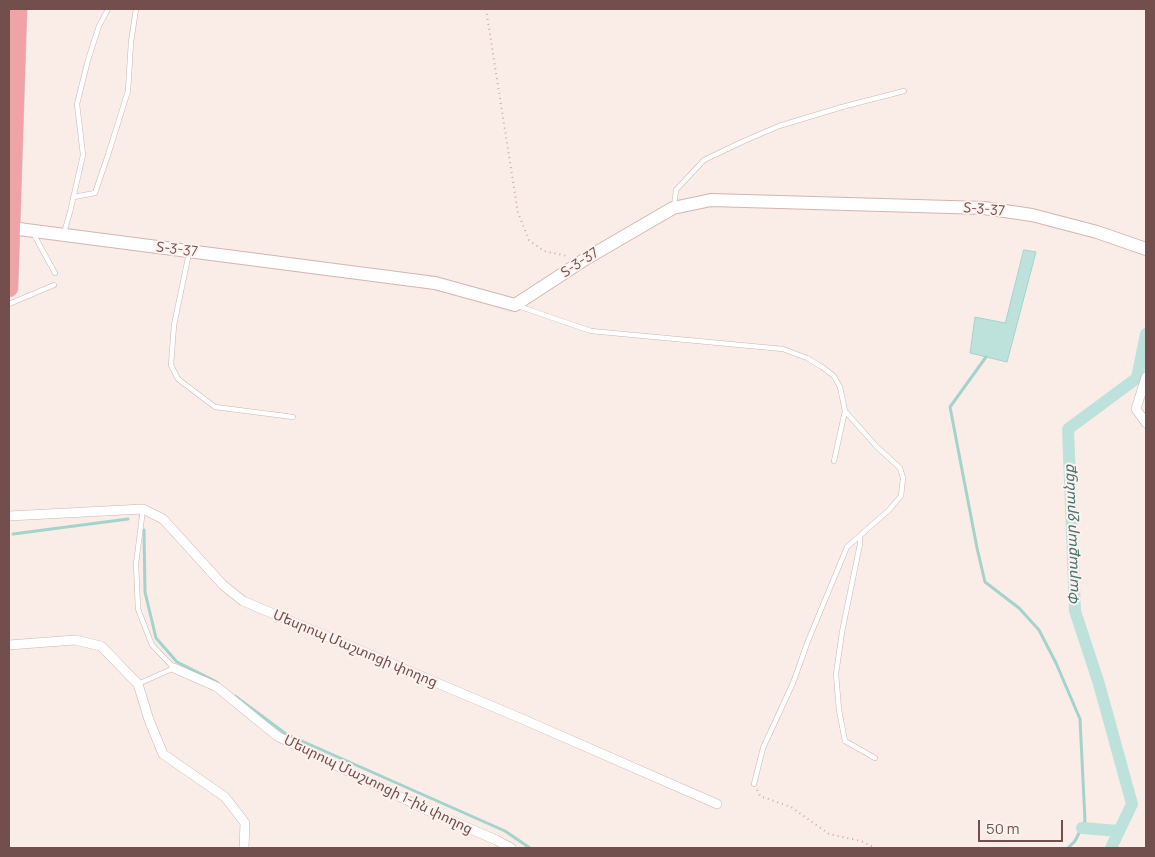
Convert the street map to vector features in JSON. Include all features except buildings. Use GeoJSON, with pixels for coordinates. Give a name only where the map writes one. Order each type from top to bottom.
{"type":"FeatureCollection","features":[{"type":"Feature","properties":{"kind":"highway"},"geometry":{"type":"LineString","coordinates":[[9,288],[18,9]]}},
{"type":"Feature","properties":{"kind":"main road","name":"Տ-3-37"},"geometry":{"type":"LineString","coordinates":[[11,228],[435,283],[515,305],[586,258],[674,208],[711,200],[984,208],[1032,215],[1097,232],[1146,249]]}},
{"type":"Feature","properties":{"kind":"street"},"geometry":{"type":"LineString","coordinates":[[1146,377],[1136,409],[1146,422]]}},
{"type":"Feature","properties":{"kind":"street"},"geometry":{"type":"LineString","coordinates":[[9,516],[143,509]]}},
{"type":"Feature","properties":{"kind":"street","name":"Մեսրոպ Մաշտոցի փողոց"},"geometry":{"type":"LineString","coordinates":[[143,509],[163,519],[223,585],[243,601],[717,804]]}},
{"type":"Feature","properties":{"kind":"street"},"geometry":{"type":"LineString","coordinates":[[9,645],[75,640],[101,646],[138,684],[149,720],[163,754],[225,796],[245,822],[244,848]]}},
{"type":"Feature","properties":{"kind":"street","name":"Մեսրոպ Մաշտոցի 1-ին փողոց"},"geometry":{"type":"LineString","coordinates":[[174,668],[217,687],[277,736],[426,810],[511,848]]}},
{"type":"Feature","properties":{"kind":"lane"},"geometry":{"type":"LineString","coordinates":[[63,235],[83,155],[77,104],[99,26],[108,9]]}},
{"type":"Feature","properties":{"kind":"lane"},"geometry":{"type":"LineString","coordinates":[[74,197],[95,193],[108,155],[128,91],[131,42],[136,9]]}},
{"type":"Feature","properties":{"kind":"lane"},"geometry":{"type":"LineString","coordinates":[[674,208],[676,190],[704,160],[779,126],[904,91]]}},
{"type":"Feature","properties":{"kind":"lane"},"geometry":{"type":"LineString","coordinates":[[32,230],[55,273]]}},
{"type":"Feature","properties":{"kind":"lane"},"geometry":{"type":"LineString","coordinates":[[190,251],[174,325],[171,365],[178,378],[216,407],[293,417]]}},
{"type":"Feature","properties":{"kind":"lane"},"geometry":{"type":"LineString","coordinates":[[9,304],[54,285]]}},
{"type":"Feature","properties":{"kind":"lane"},"geometry":{"type":"LineString","coordinates":[[515,305],[591,331],[783,349],[807,358],[834,376],[840,387],[845,411],[834,461]]}},
{"type":"Feature","properties":{"kind":"lane"},"geometry":{"type":"LineString","coordinates":[[754,784],[763,748],[793,683],[808,641],[847,547],[889,510],[901,496],[903,478],[900,468],[845,411]]}},
{"type":"Feature","properties":{"kind":"lane"},"geometry":{"type":"LineString","coordinates":[[138,684],[174,668],[152,645],[138,610],[136,564],[143,509]]}},
{"type":"Feature","properties":{"kind":"lane"},"geometry":{"type":"LineString","coordinates":[[860,536],[836,674],[839,710],[845,741],[875,758]]}},
{"type":"Feature","properties":{"kind":"path"},"geometry":{"type":"LineString","coordinates":[[486,9],[518,213],[529,240],[544,251],[586,258]]}},
{"type":"Feature","properties":{"kind":"path"},"geometry":{"type":"LineString","coordinates":[[754,784],[760,796],[791,807],[829,834],[861,841],[876,848]]}},
{"type":"Feature","properties":{"kind":"water"},"geometry":{"type":"Polygon","coordinates":[[[1024,250],[1036,252],[1007,362],[970,353],[975,317],[1005,323],[1024,250]]]}},
{"type":"Feature","properties":{"kind":"waterway","name":"Փարաքար ջրանցք"},"geometry":{"type":"LineString","coordinates":[[1111,848],[1132,804],[1099,684],[1075,611],[1068,429],[1137,378],[1146,334]]}},
{"type":"Feature","properties":{"kind":"waterway"},"geometry":{"type":"LineString","coordinates":[[986,357],[950,407],[985,582],[1019,608],[1039,630],[1056,663],[1080,719],[1085,821],[1075,841],[1068,848]]}},
{"type":"Feature","properties":{"kind":"waterway"},"geometry":{"type":"LineString","coordinates":[[13,534],[128,519]]}},
{"type":"Feature","properties":{"kind":"waterway"},"geometry":{"type":"LineString","coordinates":[[144,530],[145,592],[156,638],[177,662],[218,683]]}},
{"type":"Feature","properties":{"kind":"waterway"},"geometry":{"type":"LineString","coordinates":[[235,696],[286,734],[505,831],[530,848]]}},
{"type":"Feature","properties":{"kind":"waterway"},"geometry":{"type":"LineString","coordinates":[[1082,828],[1119,831]]}}]}
